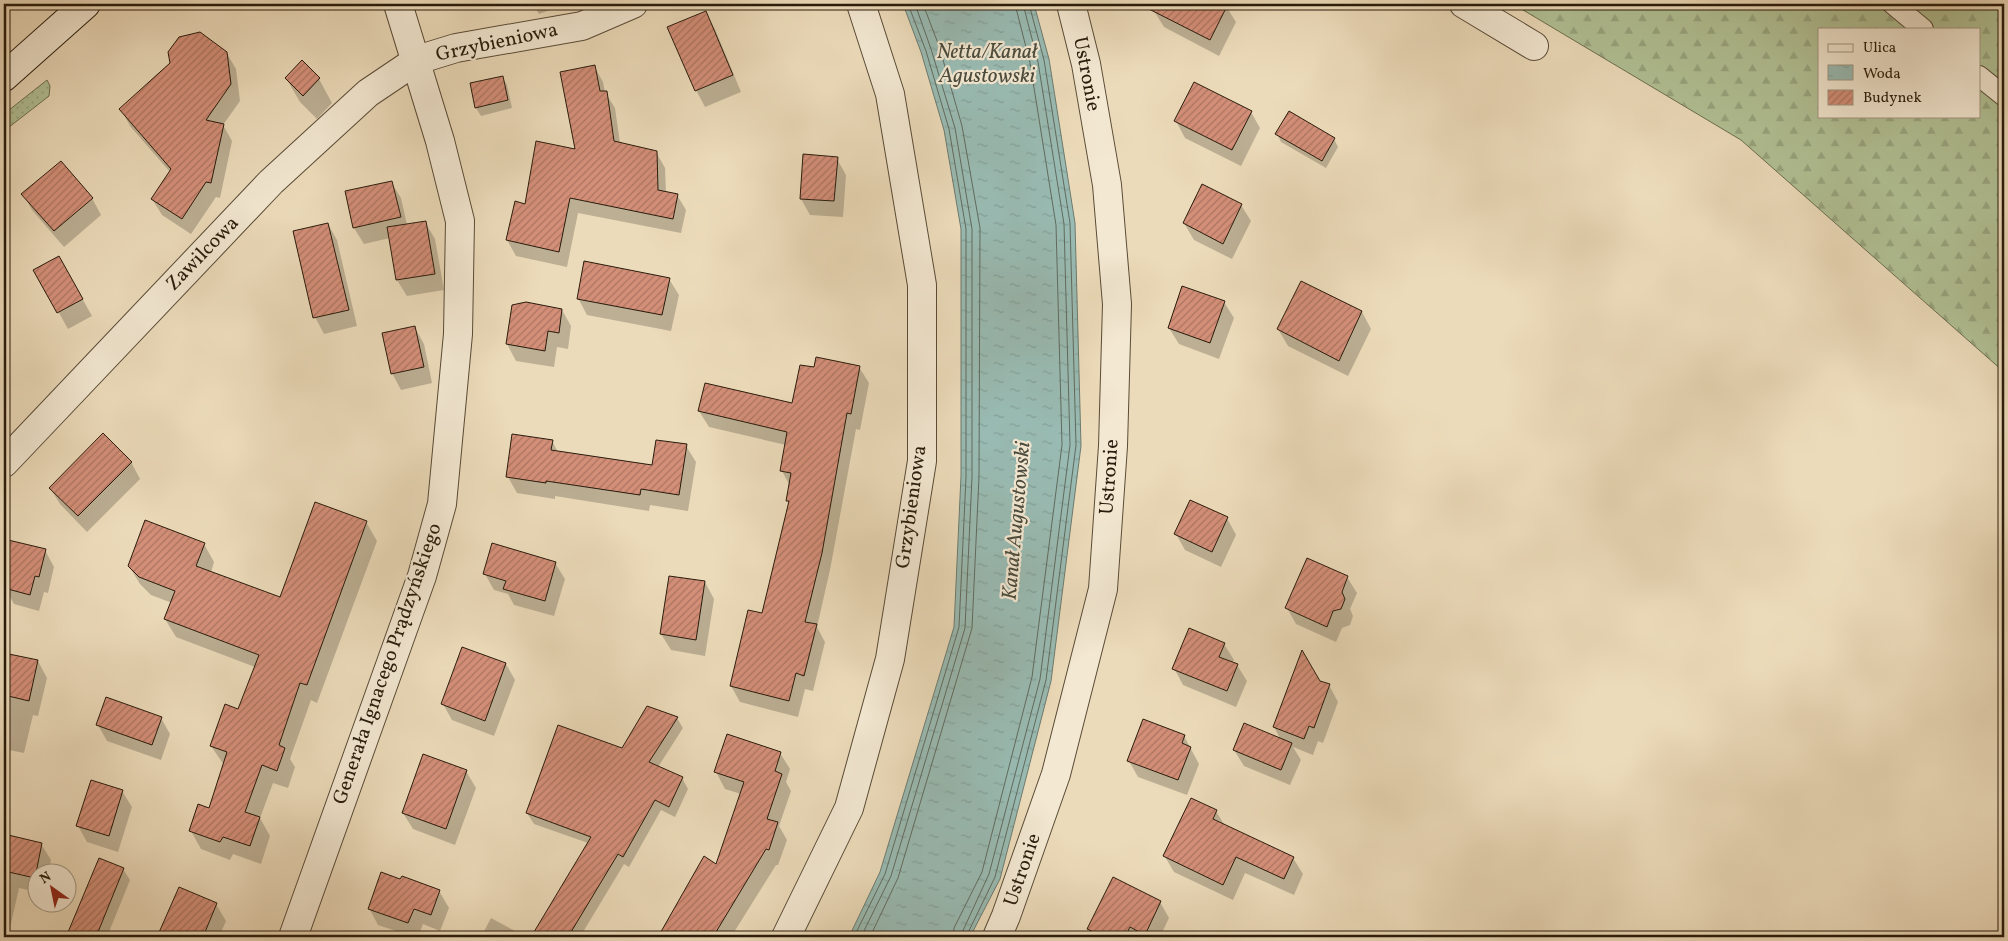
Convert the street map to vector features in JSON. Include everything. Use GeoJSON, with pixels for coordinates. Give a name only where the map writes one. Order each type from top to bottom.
{"type":"FeatureCollection","features":[{"type":"Feature","properties":{"kind":"street"},"geometry":{"type":"LineString","coordinates":[[4,77],[86,4]]}},
{"type":"Feature","properties":{"kind":"street","name":"Generała Ignacego Prądzyńskiego"},"geometry":{"type":"LineString","coordinates":[[293,937],[422,576],[442,504],[458,334],[460,221],[417,60],[398,4]]}},
{"type":"Feature","properties":{"kind":"street","name":"Grzybieniowa"},"geometry":{"type":"LineString","coordinates":[[417,60],[456,48],[582,26],[633,4]]}},
{"type":"Feature","properties":{"kind":"street","name":"Grzybieniowa"},"geometry":{"type":"LineString","coordinates":[[786,937],[849,808],[890,659],[922,461],[922,285],[890,94],[861,4]]}},
{"type":"Feature","properties":{"kind":"street","name":"Ustronie"},"geometry":{"type":"LineString","coordinates":[[997,937],[1056,774],[1103,589],[1113,446],[1117,304],[1107,185],[1086,64],[1071,4]]}},
{"type":"Feature","properties":{"kind":"street"},"geometry":{"type":"LineString","coordinates":[[1464,4],[1534,46]]}},
{"type":"Feature","properties":{"kind":"street","name":"Zawilcowa"},"geometry":{"type":"LineString","coordinates":[[4,463],[271,182],[368,93],[417,60]]}},
{"type":"Feature","properties":{"kind":"lane"},"geometry":{"type":"LineString","coordinates":[[1893,4],[1922,28]]}},
{"type":"Feature","properties":{"kind":"lane"},"geometry":{"type":"LineString","coordinates":[[1980,77],[2004,96]]}},
{"type":"Feature","properties":{"kind":"green space"},"geometry":{"type":"Polygon","coordinates":[[[1513,4],[2004,4],[2004,372],[1741,140],[1513,4]]]}},
{"type":"Feature","properties":{"kind":"green space"},"geometry":{"type":"Polygon","coordinates":[[[47,80],[50,86],[49,96],[4,131],[4,114],[47,80]]]}},
{"type":"Feature","properties":{"kind":"water","name":"Netta/Kanał Agustowski"},"geometry":{"type":"Polygon","coordinates":[[[903,4],[1034,4],[1049,59],[1075,223],[1081,446],[1051,681],[1000,879],[970,937],[849,937],[880,872],[954,627],[961,476],[961,229],[944,130],[921,52],[903,4]]]}},
{"type":"Feature","properties":{"kind":"building"},"geometry":{"type":"Polygon","coordinates":[[[1139,4],[1228,4],[1210,40],[1139,4]]]}},
{"type":"Feature","properties":{"kind":"building"},"geometry":{"type":"Polygon","coordinates":[[[706,11],[733,75],[695,91],[667,27],[706,11]]]}},
{"type":"Feature","properties":{"kind":"building"},"geometry":{"type":"Polygon","coordinates":[[[200,32],[227,52],[231,84],[206,120],[224,124],[211,183],[206,182],[182,219],[151,199],[171,169],[119,109],[170,63],[168,52],[179,37],[200,32]]]}},
{"type":"Feature","properties":{"kind":"building"},"geometry":{"type":"Polygon","coordinates":[[[302,60],[320,78],[303,96],[285,78],[302,60]]]}},
{"type":"Feature","properties":{"kind":"building"},"geometry":{"type":"Polygon","coordinates":[[[595,65],[600,91],[607,91],[614,141],[657,151],[658,190],[678,194],[673,219],[570,198],[559,252],[506,240],[515,201],[525,204],[536,141],[575,149],[560,72],[595,65]]]}},
{"type":"Feature","properties":{"kind":"building"},"geometry":{"type":"Polygon","coordinates":[[[503,76],[508,100],[475,108],[470,83],[503,76]]]}},
{"type":"Feature","properties":{"kind":"building"},"geometry":{"type":"Polygon","coordinates":[[[1194,82],[1252,111],[1232,150],[1174,121],[1194,82]]]}},
{"type":"Feature","properties":{"kind":"building"},"geometry":{"type":"Polygon","coordinates":[[[1289,111],[1335,138],[1322,161],[1275,134],[1289,111]]]}},
{"type":"Feature","properties":{"kind":"building"},"geometry":{"type":"Polygon","coordinates":[[[803,154],[838,157],[834,201],[800,199],[803,154]]]}},
{"type":"Feature","properties":{"kind":"building"},"geometry":{"type":"Polygon","coordinates":[[[61,161],[93,198],[54,231],[21,194],[61,161]]]}},
{"type":"Feature","properties":{"kind":"building"},"geometry":{"type":"Polygon","coordinates":[[[392,181],[401,217],[353,228],[345,191],[392,181]]]}},
{"type":"Feature","properties":{"kind":"building"},"geometry":{"type":"Polygon","coordinates":[[[1202,184],[1242,204],[1223,244],[1183,223],[1202,184]]]}},
{"type":"Feature","properties":{"kind":"building"},"geometry":{"type":"Polygon","coordinates":[[[426,221],[435,274],[396,280],[387,227],[426,221]]]}},
{"type":"Feature","properties":{"kind":"building"},"geometry":{"type":"Polygon","coordinates":[[[328,223],[349,310],[313,318],[293,231],[328,223]]]}},
{"type":"Feature","properties":{"kind":"building"},"geometry":{"type":"Polygon","coordinates":[[[59,256],[83,299],[57,313],[33,270],[59,256]]]}},
{"type":"Feature","properties":{"kind":"building"},"geometry":{"type":"Polygon","coordinates":[[[584,261],[670,278],[662,315],[577,299],[584,261]]]}},
{"type":"Feature","properties":{"kind":"building"},"geometry":{"type":"Polygon","coordinates":[[[1301,281],[1362,311],[1339,361],[1277,329],[1301,281]]]}},
{"type":"Feature","properties":{"kind":"building"},"geometry":{"type":"Polygon","coordinates":[[[1182,286],[1225,301],[1210,343],[1168,328],[1182,286]]]}},
{"type":"Feature","properties":{"kind":"building"},"geometry":{"type":"Polygon","coordinates":[[[526,302],[562,309],[559,333],[548,331],[545,351],[506,344],[512,305],[526,302]]]}},
{"type":"Feature","properties":{"kind":"building"},"geometry":{"type":"Polygon","coordinates":[[[415,326],[424,367],[391,374],[382,333],[415,326]]]}},
{"type":"Feature","properties":{"kind":"building"},"geometry":{"type":"Polygon","coordinates":[[[816,357],[860,366],[851,414],[847,413],[822,553],[805,622],[817,624],[804,676],[796,673],[789,701],[730,686],[748,610],[762,613],[789,501],[786,501],[791,473],[780,471],[787,432],[698,411],[705,383],[792,403],[800,365],[814,367],[816,357]]]}},
{"type":"Feature","properties":{"kind":"building"},"geometry":{"type":"Polygon","coordinates":[[[103,433],[132,462],[78,516],[49,488],[103,433]]]}},
{"type":"Feature","properties":{"kind":"building"},"geometry":{"type":"Polygon","coordinates":[[[512,434],[553,440],[551,450],[652,465],[656,440],[687,444],[679,495],[641,489],[640,495],[506,477],[512,434]]]}},
{"type":"Feature","properties":{"kind":"building"},"geometry":{"type":"Polygon","coordinates":[[[1190,500],[1228,517],[1212,552],[1174,534],[1190,500]]]}},
{"type":"Feature","properties":{"kind":"building"},"geometry":{"type":"Polygon","coordinates":[[[315,502],[367,521],[307,685],[300,683],[279,745],[285,748],[277,771],[262,765],[245,812],[260,817],[250,846],[223,837],[220,842],[189,831],[198,804],[209,808],[227,752],[210,746],[225,704],[238,709],[259,655],[164,619],[175,591],[139,577],[128,566],[145,520],[205,543],[196,566],[280,597],[315,502]]]}},
{"type":"Feature","properties":{"kind":"building"},"geometry":{"type":"Polygon","coordinates":[[[4,539],[46,549],[39,577],[35,576],[30,595],[4,588],[4,539]]]}},
{"type":"Feature","properties":{"kind":"building"},"geometry":{"type":"Polygon","coordinates":[[[492,543],[556,562],[545,601],[503,589],[506,581],[483,574],[492,543]]]}},
{"type":"Feature","properties":{"kind":"building"},"geometry":{"type":"Polygon","coordinates":[[[1307,558],[1348,576],[1342,592],[1345,599],[1341,609],[1333,611],[1327,627],[1285,608],[1307,558]]]}},
{"type":"Feature","properties":{"kind":"building"},"geometry":{"type":"Polygon","coordinates":[[[669,576],[705,581],[696,640],[660,634],[669,576]]]}},
{"type":"Feature","properties":{"kind":"building"},"geometry":{"type":"Polygon","coordinates":[[[1189,628],[1225,643],[1219,657],[1238,664],[1227,691],[1172,669],[1189,628]]]}},
{"type":"Feature","properties":{"kind":"building"},"geometry":{"type":"Polygon","coordinates":[[[462,647],[506,663],[485,721],[441,704],[462,647]]]}},
{"type":"Feature","properties":{"kind":"building"},"geometry":{"type":"Polygon","coordinates":[[[1302,650],[1320,681],[1330,684],[1314,728],[1309,726],[1304,739],[1273,727],[1302,650]]]}},
{"type":"Feature","properties":{"kind":"building"},"geometry":{"type":"Polygon","coordinates":[[[4,653],[38,660],[29,701],[4,695],[4,653]]]}},
{"type":"Feature","properties":{"kind":"building"},"geometry":{"type":"Polygon","coordinates":[[[106,697],[162,717],[152,745],[96,725],[106,697]]]}},
{"type":"Feature","properties":{"kind":"building"},"geometry":{"type":"Polygon","coordinates":[[[647,706],[678,717],[649,762],[683,777],[669,807],[655,800],[623,857],[618,854],[568,937],[531,937],[591,837],[526,813],[558,725],[622,748],[647,706]]]}},
{"type":"Feature","properties":{"kind":"building"},"geometry":{"type":"Polygon","coordinates":[[[1143,719],[1185,735],[1182,743],[1191,747],[1178,780],[1127,761],[1143,719]]]}},
{"type":"Feature","properties":{"kind":"building"},"geometry":{"type":"Polygon","coordinates":[[[1244,723],[1292,743],[1281,770],[1233,750],[1244,723]]]}},
{"type":"Feature","properties":{"kind":"building"},"geometry":{"type":"Polygon","coordinates":[[[727,734],[781,752],[775,771],[782,774],[767,819],[778,822],[769,850],[766,849],[713,937],[658,937],[704,856],[716,864],[744,782],[714,772],[727,734]]]}},
{"type":"Feature","properties":{"kind":"building"},"geometry":{"type":"Polygon","coordinates":[[[423,754],[467,770],[446,829],[402,813],[423,754]]]}},
{"type":"Feature","properties":{"kind":"building"},"geometry":{"type":"Polygon","coordinates":[[[91,780],[123,790],[109,836],[76,826],[91,780]]]}},
{"type":"Feature","properties":{"kind":"building"},"geometry":{"type":"Polygon","coordinates":[[[1191,798],[1217,810],[1213,819],[1294,857],[1284,879],[1236,857],[1223,885],[1163,856],[1191,798]]]}},
{"type":"Feature","properties":{"kind":"building"},"geometry":{"type":"Polygon","coordinates":[[[4,834],[42,843],[38,864],[28,864],[28,876],[4,871],[4,834]]]}},
{"type":"Feature","properties":{"kind":"building"},"geometry":{"type":"Polygon","coordinates":[[[99,858],[124,868],[96,937],[66,937],[76,914],[78,914],[78,908],[99,858]]]}},
{"type":"Feature","properties":{"kind":"building"},"geometry":{"type":"Polygon","coordinates":[[[381,872],[400,879],[402,876],[440,890],[431,915],[414,909],[408,923],[368,909],[381,872]]]}},
{"type":"Feature","properties":{"kind":"building"},"geometry":{"type":"Polygon","coordinates":[[[1113,877],[1161,901],[1145,935],[1130,927],[1125,937],[1105,937],[1087,929],[1113,877]]]}},
{"type":"Feature","properties":{"kind":"building"},"geometry":{"type":"Polygon","coordinates":[[[179,887],[217,903],[203,937],[157,937],[179,887]]]}},
{"type":"Feature","properties":{"kind":"water label","name":"Kanał Augustowski"},"geometry":{"type":"Point","coordinates":[1017,521]}}]}
